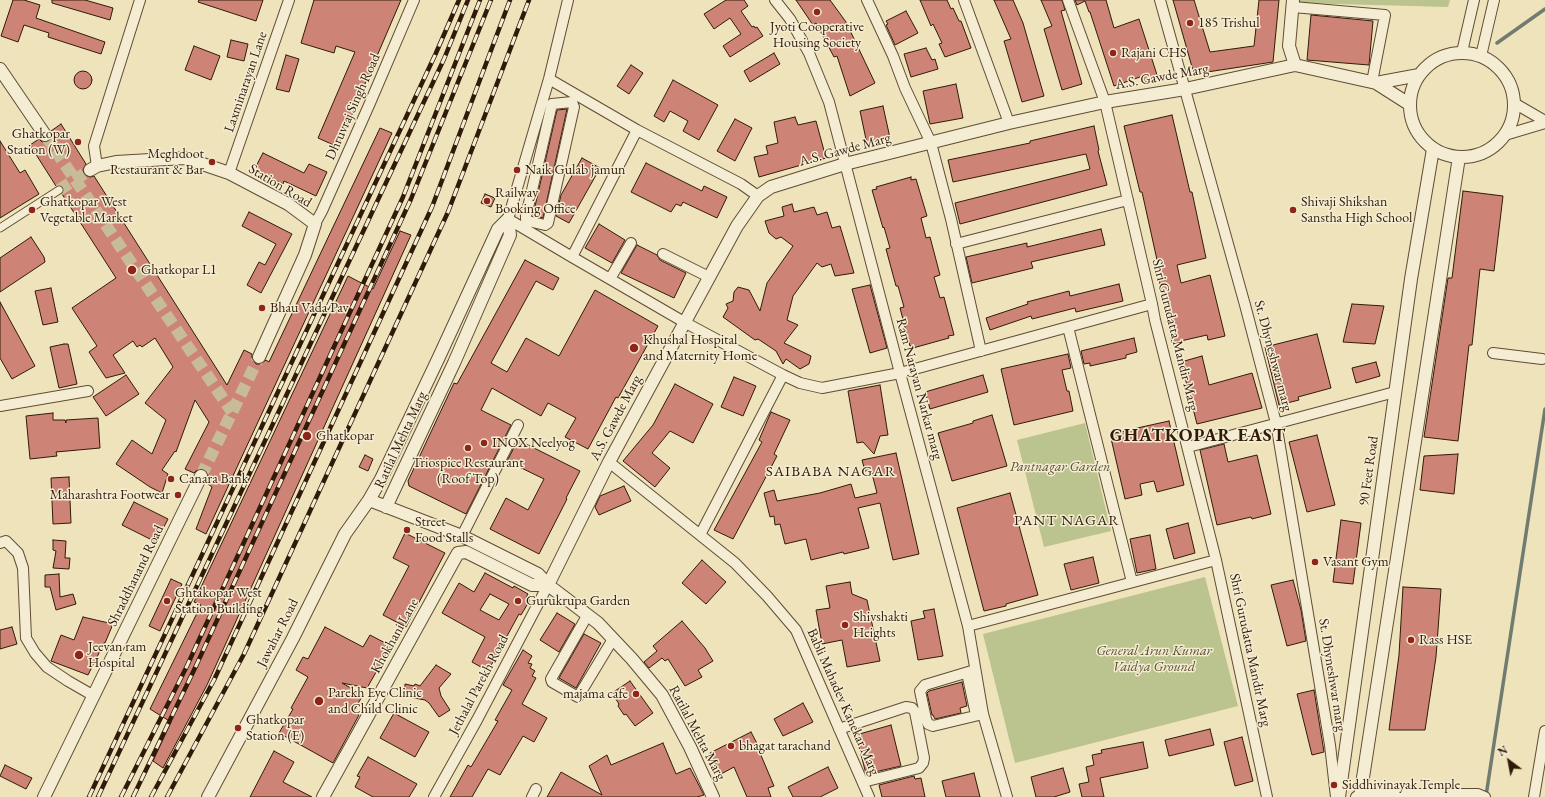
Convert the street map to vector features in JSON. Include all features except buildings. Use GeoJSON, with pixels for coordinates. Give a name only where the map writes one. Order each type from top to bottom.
{"type":"FeatureCollection","features":[{"type":"Feature","properties":{"kind":"street"},"geometry":{"type":"LineString","coordinates":[[93,168],[94,146],[140,0]]}},
{"type":"Feature","properties":{"kind":"street","name":"Laxminarayan Lane"},"geometry":{"type":"LineString","coordinates":[[229,173],[289,0]]}},
{"type":"Feature","properties":{"kind":"street","name":"Dhruvraj Singh Road"},"geometry":{"type":"LineString","coordinates":[[315,224],[414,0]]}},
{"type":"Feature","properties":{"kind":"street"},"geometry":{"type":"LineString","coordinates":[[568,0],[549,79],[508,218],[530,226],[572,257],[610,280],[782,375],[800,383],[822,388],[900,373],[1152,304]]}},
{"type":"Feature","properties":{"kind":"street","name":"Ram Narayan Narkar marg"},"geometry":{"type":"LineString","coordinates":[[775,0],[790,19],[809,53],[829,102],[968,626],[971,672],[979,714],[1007,797]]}},
{"type":"Feature","properties":{"kind":"street"},"geometry":{"type":"LineString","coordinates":[[867,0],[931,144],[951,219],[981,351]]}},
{"type":"Feature","properties":{"kind":"street"},"geometry":{"type":"LineString","coordinates":[[964,0],[1010,122]]}},
{"type":"Feature","properties":{"kind":"street","name":"Shri Gurudatta Mandir Marg"},"geometry":{"type":"LineString","coordinates":[[1068,0],[1105,102],[1155,320],[1216,560],[1267,797]]}},
{"type":"Feature","properties":{"kind":"street","name":"St. Dhyneshwar marg"},"geometry":{"type":"LineString","coordinates":[[1160,0],[1276,423],[1330,746],[1336,797]]}},
{"type":"Feature","properties":{"kind":"street"},"geometry":{"type":"LineString","coordinates":[[1462,52],[1474,0]]}},
{"type":"Feature","properties":{"kind":"street"},"geometry":{"type":"LineString","coordinates":[[1481,56],[1494,0]]}},
{"type":"Feature","properties":{"kind":"street"},"geometry":{"type":"LineString","coordinates":[[1295,65],[1289,46],[1293,3],[1385,15],[1374,82]]}},
{"type":"Feature","properties":{"kind":"street"},"geometry":{"type":"LineString","coordinates":[[1462,52],[1481,56],[1490,60],[1501,69],[1509,82],[1514,96],[1514,112],[1505,134],[1489,149],[1474,156],[1459,157],[1433,149],[1421,138],[1413,123],[1409,104],[1411,90],[1419,75],[1430,63],[1445,55],[1462,52]]}},
{"type":"Feature","properties":{"kind":"street","name":"A.S. Gawde Marg"},"geometry":{"type":"LineString","coordinates":[[548,585],[609,462],[737,226],[758,196],[771,186],[846,164],[931,144],[1010,122],[1105,102],[1185,89],[1295,65],[1374,82],[1409,104]]}},
{"type":"Feature","properties":{"kind":"street"},"geometry":{"type":"LineString","coordinates":[[0,69],[46,135]]}},
{"type":"Feature","properties":{"kind":"street","name":"A.S. Gawde Marg"},"geometry":{"type":"LineString","coordinates":[[1374,82],[1419,75]]}},
{"type":"Feature","properties":{"kind":"street"},"geometry":{"type":"LineString","coordinates":[[549,79],[638,130],[741,184],[758,196]]}},
{"type":"Feature","properties":{"kind":"street"},"geometry":{"type":"LineString","coordinates":[[572,102],[574,107],[548,223],[545,225],[530,226],[525,218],[552,104],[572,102]]}},
{"type":"Feature","properties":{"kind":"street"},"geometry":{"type":"LineString","coordinates":[[1514,103],[1545,122]]}},
{"type":"Feature","properties":{"kind":"street"},"geometry":{"type":"LineString","coordinates":[[1505,134],[1545,122]]}},
{"type":"Feature","properties":{"kind":"street"},"geometry":{"type":"LineString","coordinates":[[572,257],[638,130]]}},
{"type":"Feature","properties":{"kind":"street","name":"90 Feet Road"},"geometry":{"type":"LineString","coordinates":[[1339,797],[1411,279],[1433,149]]}},
{"type":"Feature","properties":{"kind":"street"},"geometry":{"type":"LineString","coordinates":[[1459,157],[1359,796],[1478,794],[1485,797]]}},
{"type":"Feature","properties":{"kind":"street","name":"Station Road"},"geometry":{"type":"LineString","coordinates":[[93,168],[116,162],[185,158],[229,173],[288,204],[315,224],[304,255],[259,357]]}},
{"type":"Feature","properties":{"kind":"street"},"geometry":{"type":"LineString","coordinates":[[0,228],[59,190]]}},
{"type":"Feature","properties":{"kind":"street"},"geometry":{"type":"LineString","coordinates":[[514,200],[528,203]]}},
{"type":"Feature","properties":{"kind":"street"},"geometry":{"type":"LineString","coordinates":[[956,244],[1128,200]]}},
{"type":"Feature","properties":{"kind":"street","name":"Jawahar Road"},"geometry":{"type":"LineString","coordinates":[[208,797],[293,638],[345,534],[369,500],[381,479],[440,357],[498,229],[508,218]]}},
{"type":"Feature","properties":{"kind":"street","name":"Ratilal Mehta Marg"},"geometry":{"type":"LineString","coordinates":[[508,218],[510,234],[454,363],[386,507],[462,536],[538,574],[548,585],[598,623],[632,659],[662,695],[690,747],[713,797]]}},
{"type":"Feature","properties":{"kind":"street"},"geometry":{"type":"LineString","coordinates":[[610,280],[631,243]]}},
{"type":"Feature","properties":{"kind":"street"},"geometry":{"type":"LineString","coordinates":[[663,254],[709,277]]}},
{"type":"Feature","properties":{"kind":"street"},"geometry":{"type":"LineString","coordinates":[[1068,327],[1132,582]]}},
{"type":"Feature","properties":{"kind":"street"},"geometry":{"type":"LineString","coordinates":[[1493,352],[1542,359]]}},
{"type":"Feature","properties":{"kind":"street"},"geometry":{"type":"LineString","coordinates":[[700,535],[782,375]]}},
{"type":"Feature","properties":{"kind":"street"},"geometry":{"type":"LineString","coordinates":[[0,406],[88,391]]}},
{"type":"Feature","properties":{"kind":"street"},"geometry":{"type":"LineString","coordinates":[[1188,447],[1395,392]]}},
{"type":"Feature","properties":{"kind":"street"},"geometry":{"type":"LineString","coordinates":[[462,536],[518,425]]}},
{"type":"Feature","properties":{"kind":"street","name":"Babli Mahadev Kanekar Marg"},"geometry":{"type":"LineString","coordinates":[[609,462],[735,563],[767,596],[796,630],[869,797]]}},
{"type":"Feature","properties":{"kind":"street","name":"Shraddhanand Road"},"geometry":{"type":"LineString","coordinates":[[44,797],[201,476]]}},
{"type":"Feature","properties":{"kind":"street"},"geometry":{"type":"LineString","coordinates":[[369,500],[386,507]]}},
{"type":"Feature","properties":{"kind":"street"},"geometry":{"type":"LineString","coordinates":[[0,543],[6,541],[18,553],[22,568],[26,638],[35,653],[47,667],[68,682],[94,696]]}},
{"type":"Feature","properties":{"kind":"street","name":"Khokhani Lane"},"geometry":{"type":"LineString","coordinates":[[323,797],[458,553],[466,552],[532,585],[548,585]]}},
{"type":"Feature","properties":{"kind":"street"},"geometry":{"type":"LineString","coordinates":[[968,626],[1216,560]]}},
{"type":"Feature","properties":{"kind":"street","name":"Jethalal Parekh Road"},"geometry":{"type":"LineString","coordinates":[[434,797],[477,720],[548,585]]}},
{"type":"Feature","properties":{"kind":"street"},"geometry":{"type":"LineString","coordinates":[[587,616],[551,679],[552,682],[578,697],[613,639]]}},
{"type":"Feature","properties":{"kind":"street"},"geometry":{"type":"LineString","coordinates":[[971,672],[936,682],[922,688],[920,691],[928,724],[934,726],[979,714]]}},
{"type":"Feature","properties":{"kind":"street"},"geometry":{"type":"LineString","coordinates":[[840,729],[906,707],[912,708],[915,712],[924,758],[923,764],[919,768],[863,782]]}},
{"type":"Feature","properties":{"kind":"street"},"geometry":{"type":"LineString","coordinates":[[1534,797],[1545,731]]}},
{"type":"Feature","properties":{"kind":"green space"},"geometry":{"type":"Polygon","coordinates":[[[1299,0],[1450,0],[1448,7],[1299,3],[1299,0]]]}},
{"type":"Feature","properties":{"kind":"green space","name":"Pantnagar Garden"},"geometry":{"type":"Polygon","coordinates":[[[1085,423],[1111,531],[1044,547],[1017,440],[1085,423]]]}},
{"type":"Feature","properties":{"kind":"green space","name":"General Arun Kumar Vaidya Ground"},"geometry":{"type":"Polygon","coordinates":[[[1205,577],[1238,706],[1015,763],[983,634],[1205,577]]]}},
{"type":"Feature","properties":{"kind":"waterway"},"geometry":{"type":"LineString","coordinates":[[1497,43],[1545,9]]}},
{"type":"Feature","properties":{"kind":"waterway"},"geometry":{"type":"LineString","coordinates":[[1486,796],[1545,409]]}},
{"type":"Feature","properties":{"kind":"tunnel"},"geometry":{"type":"LineString","coordinates":[[45,135],[232,412]]}},
{"type":"Feature","properties":{"kind":"tunnel"},"geometry":{"type":"LineString","coordinates":[[59,190],[90,170]]}},
{"type":"Feature","properties":{"kind":"tunnel"},"geometry":{"type":"LineString","coordinates":[[201,476],[259,357]]}},
{"type":"Feature","properties":{"kind":"railway"},"geometry":{"type":"LineString","coordinates":[[89,797],[436,53],[459,0]]}},
{"type":"Feature","properties":{"kind":"railway"},"geometry":{"type":"LineString","coordinates":[[98,797],[444,59],[468,0]]}},
{"type":"Feature","properties":{"kind":"railway"},"geometry":{"type":"LineString","coordinates":[[121,797],[186,668],[403,197],[480,0]]}},
{"type":"Feature","properties":{"kind":"railway"},"geometry":{"type":"LineString","coordinates":[[133,797],[195,668],[411,199],[491,0]]}},
{"type":"Feature","properties":{"kind":"railway"},"geometry":{"type":"LineString","coordinates":[[151,797],[214,680],[432,207],[510,0]]}},
{"type":"Feature","properties":{"kind":"railway"},"geometry":{"type":"LineString","coordinates":[[167,797],[244,654],[448,212],[529,0]]}},
{"type":"Feature","properties":{"kind":"place","name":"Jyoti Cooperative Housing Society"},"geometry":{"type":"Point","coordinates":[817,12]}},
{"type":"Feature","properties":{"kind":"place","name":"185 Trishul"},"geometry":{"type":"Point","coordinates":[1190,23]}},
{"type":"Feature","properties":{"kind":"place","name":"Rajani CHS"},"geometry":{"type":"Point","coordinates":[1113,53]}},
{"type":"Feature","properties":{"kind":"place","name":"Ghatkopar Station (W)"},"geometry":{"type":"Point","coordinates":[78,142]}},
{"type":"Feature","properties":{"kind":"place","name":"Meghdoot Restaurant & Bar"},"geometry":{"type":"Point","coordinates":[212,162]}},
{"type":"Feature","properties":{"kind":"place","name":"Naik Gulab jamun"},"geometry":{"type":"Point","coordinates":[517,170]}},
{"type":"Feature","properties":{"kind":"place","name":"Railway Booking Office"},"geometry":{"type":"Point","coordinates":[487,201]}},
{"type":"Feature","properties":{"kind":"place","name":"Ghatkopar West Vegetable Market"},"geometry":{"type":"Point","coordinates":[32,210]}},
{"type":"Feature","properties":{"kind":"place","name":"Shivaji Shikshan Sanstha High School"},"geometry":{"type":"Point","coordinates":[1293,210]}},
{"type":"Feature","properties":{"kind":"place","name":"Ghatkopar L1"},"geometry":{"type":"Point","coordinates":[132,270]}},
{"type":"Feature","properties":{"kind":"place","name":"Bhau Vada Pav"},"geometry":{"type":"Point","coordinates":[262,308]}},
{"type":"Feature","properties":{"kind":"place","name":"Khushal Hospital and Maternity Home"},"geometry":{"type":"Point","coordinates":[634,348]}},
{"type":"Feature","properties":{"kind":"place","name":"Ghatkopar"},"geometry":{"type":"Point","coordinates":[307,436]}},
{"type":"Feature","properties":{"kind":"place","name":"INOX Neelyog"},"geometry":{"type":"Point","coordinates":[484,443]}},
{"type":"Feature","properties":{"kind":"place","name":"Triospice Restaurant (Roof Top)"},"geometry":{"type":"Point","coordinates":[468,448]}},
{"type":"Feature","properties":{"kind":"place","name":"Canara Bank"},"geometry":{"type":"Point","coordinates":[171,479]}},
{"type":"Feature","properties":{"kind":"place","name":"Maharashtra Footwear"},"geometry":{"type":"Point","coordinates":[178,495]}},
{"type":"Feature","properties":{"kind":"place","name":"Street Food Stalls"},"geometry":{"type":"Point","coordinates":[407,530]}},
{"type":"Feature","properties":{"kind":"place","name":"Vasant Gym"},"geometry":{"type":"Point","coordinates":[1315,562]}},
{"type":"Feature","properties":{"kind":"place","name":"Ghtakopar West Station Building"},"geometry":{"type":"Point","coordinates":[167,601]}},
{"type":"Feature","properties":{"kind":"place","name":"Gurukrupa Garden"},"geometry":{"type":"Point","coordinates":[518,601]}},
{"type":"Feature","properties":{"kind":"place","name":"Shivshakti Heights"},"geometry":{"type":"Point","coordinates":[845,625]}},
{"type":"Feature","properties":{"kind":"place","name":"Rass HSE"},"geometry":{"type":"Point","coordinates":[1411,640]}},
{"type":"Feature","properties":{"kind":"place","name":"Jeevan ram Hospital"},"geometry":{"type":"Point","coordinates":[79,655]}},
{"type":"Feature","properties":{"kind":"place","name":"majama cafe"},"geometry":{"type":"Point","coordinates":[636,694]}},
{"type":"Feature","properties":{"kind":"place","name":"Parekh Eye Clinic and Child Clinic"},"geometry":{"type":"Point","coordinates":[319,701]}},
{"type":"Feature","properties":{"kind":"place","name":"Ghatkopar Station (E)"},"geometry":{"type":"Point","coordinates":[238,728]}},
{"type":"Feature","properties":{"kind":"place","name":"bhagat tarachand"},"geometry":{"type":"Point","coordinates":[731,746]}},
{"type":"Feature","properties":{"kind":"place","name":"Siddhivinayak Temple"},"geometry":{"type":"Point","coordinates":[1334,785]}},
{"type":"Feature","properties":{"kind":"district","name":"GHATKOPAR EAST"},"geometry":{"type":"Point","coordinates":[1198,436]}},
{"type":"Feature","properties":{"kind":"district","name":"SAIBABA NAGAR"},"geometry":{"type":"Point","coordinates":[831,472]}},
{"type":"Feature","properties":{"kind":"district","name":"PANT NAGAR"},"geometry":{"type":"Point","coordinates":[1067,521]}}]}
